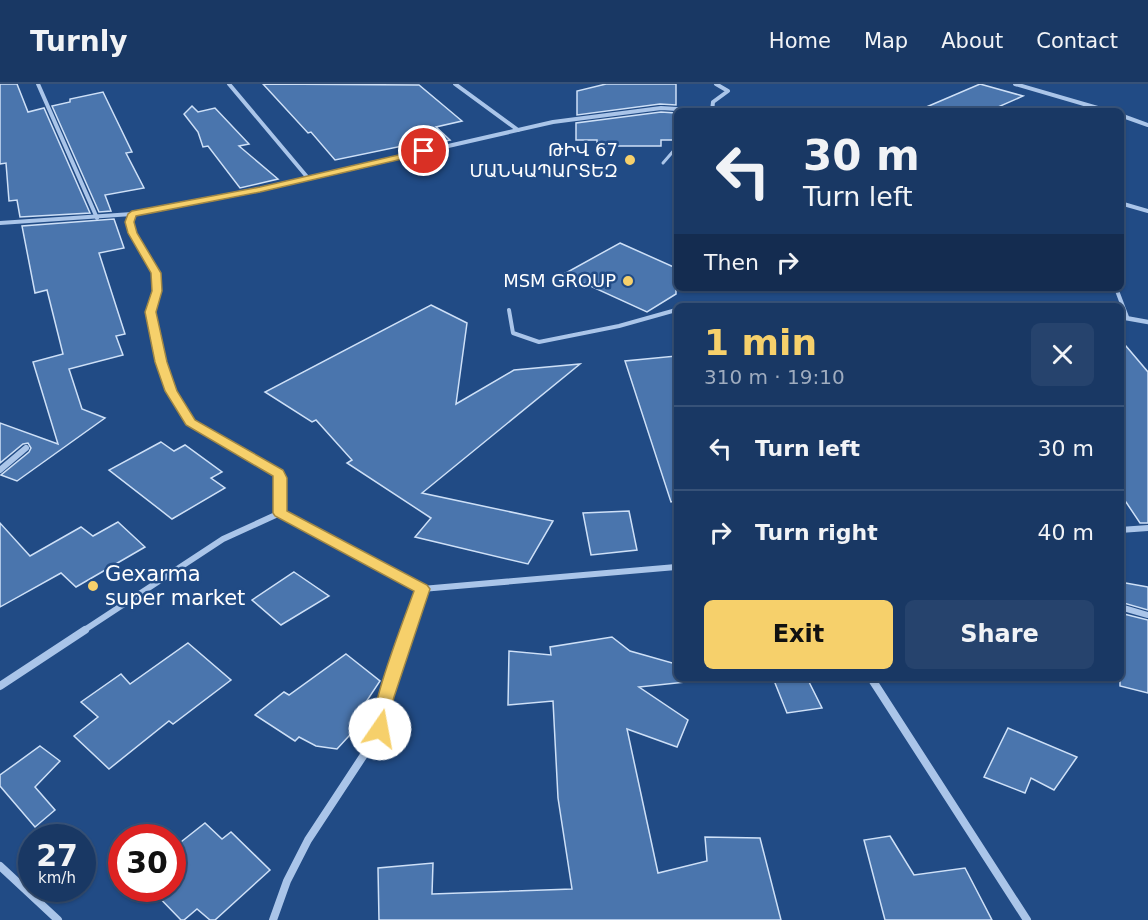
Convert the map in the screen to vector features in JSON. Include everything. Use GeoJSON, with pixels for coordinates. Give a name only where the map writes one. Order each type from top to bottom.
{"type":"FeatureCollection","features":[{"type":"Feature","properties":{"kind":"street"},"geometry":{"type":"LineString","coordinates":[[38,84],[97,218]]}},
{"type":"Feature","properties":{"kind":"street"},"geometry":{"type":"LineString","coordinates":[[229,84],[308,178]]}},
{"type":"Feature","properties":{"kind":"street"},"geometry":{"type":"LineString","coordinates":[[455,84],[518,130]]}},
{"type":"Feature","properties":{"kind":"street"},"geometry":{"type":"LineString","coordinates":[[711,108],[713,102],[728,91],[716,84]]}},
{"type":"Feature","properties":{"kind":"street"},"geometry":{"type":"LineString","coordinates":[[1015,84],[1098,108]]}},
{"type":"Feature","properties":{"kind":"street"},"geometry":{"type":"LineString","coordinates":[[0,223],[132,214],[308,178],[518,130],[582,118],[662,108],[674,109]]}},
{"type":"Feature","properties":{"kind":"street"},"geometry":{"type":"LineString","coordinates":[[1124,117],[1148,125]]}},
{"type":"Feature","properties":{"kind":"street"},"geometry":{"type":"LineString","coordinates":[[1124,204],[1148,211]]}},
{"type":"Feature","properties":{"kind":"street"},"geometry":{"type":"LineString","coordinates":[[132,214],[131,231],[157,275],[157,291],[151,312],[161,362],[171,391],[196,427],[279,473],[281,478],[280,513]]}},
{"type":"Feature","properties":{"kind":"street"},"geometry":{"type":"LineString","coordinates":[[1127,317],[1148,322]]}},
{"type":"Feature","properties":{"kind":"street"},"geometry":{"type":"LineString","coordinates":[[0,470],[27,447]]}},
{"type":"Feature","properties":{"kind":"street"},"geometry":{"type":"LineString","coordinates":[[280,513],[422,589],[674,567]]}},
{"type":"Feature","properties":{"kind":"street"},"geometry":{"type":"LineString","coordinates":[[0,686],[224,539],[280,513]]}},
{"type":"Feature","properties":{"kind":"street"},"geometry":{"type":"LineString","coordinates":[[1124,530],[1148,528]]}},
{"type":"Feature","properties":{"kind":"street"},"geometry":{"type":"LineString","coordinates":[[273,920],[287,881],[308,840],[377,735],[384,715],[386,697],[422,589]]}},
{"type":"Feature","properties":{"kind":"street"},"geometry":{"type":"LineString","coordinates":[[1124,608],[1148,615]]}},
{"type":"Feature","properties":{"kind":"street"},"geometry":{"type":"LineString","coordinates":[[873,681],[1027,920]]}},
{"type":"Feature","properties":{"kind":"street"},"geometry":{"type":"LineString","coordinates":[[0,866],[58,920]]}},
{"type":"Feature","properties":{"kind":"lane"},"geometry":{"type":"LineString","coordinates":[[663,164],[674,150]]}},
{"type":"Feature","properties":{"kind":"lane"},"geometry":{"type":"LineString","coordinates":[[1124,309],[1127,317]]}},
{"type":"Feature","properties":{"kind":"lane"},"geometry":{"type":"LineString","coordinates":[[509,310],[513,333],[539,342],[620,326],[674,311]]}},
{"type":"Feature","properties":{"kind":"building"},"geometry":{"type":"Polygon","coordinates":[[[0,84],[17,84],[28,112],[44,108],[90,213],[20,217],[17,200],[9,201],[6,163],[0,164],[0,84]]]}},
{"type":"Feature","properties":{"kind":"building"},"geometry":{"type":"Polygon","coordinates":[[[263,84],[419,85],[462,121],[436,127],[450,140],[410,148],[407,145],[335,160],[311,132],[308,133],[263,84]]]}},
{"type":"Feature","properties":{"kind":"building"},"geometry":{"type":"Polygon","coordinates":[[[606,84],[676,84],[676,105],[660,104],[577,115],[577,91],[606,84]]]}},
{"type":"Feature","properties":{"kind":"building"},"geometry":{"type":"Polygon","coordinates":[[[980,84],[1023,96],[996,108],[924,108],[980,84]]]}},
{"type":"Feature","properties":{"kind":"building"},"geometry":{"type":"Polygon","coordinates":[[[103,92],[132,152],[126,153],[144,188],[105,195],[111,211],[99,212],[52,106],[70,102],[70,99],[103,92]]]}},
{"type":"Feature","properties":{"kind":"building"},"geometry":{"type":"Polygon","coordinates":[[[192,106],[198,112],[215,108],[249,144],[239,146],[278,179],[240,188],[208,146],[203,147],[198,132],[184,114],[192,106]]]}},
{"type":"Feature","properties":{"kind":"building"},"geometry":{"type":"Polygon","coordinates":[[[661,112],[674,113],[674,140],[661,140],[661,146],[597,146],[597,140],[576,140],[576,123],[661,112]]]}},
{"type":"Feature","properties":{"kind":"building"},"geometry":{"type":"Polygon","coordinates":[[[114,219],[124,248],[99,253],[125,334],[116,336],[123,355],[69,369],[82,409],[105,418],[17,481],[1,475],[31,448],[28,443],[23,444],[0,463],[0,423],[58,444],[33,362],[63,354],[47,290],[35,293],[22,226],[114,219]]]}},
{"type":"Feature","properties":{"kind":"building","name":"MSM GROUP"},"geometry":{"type":"Polygon","coordinates":[[[620,243],[674,267],[676,294],[647,312],[564,274],[620,243]]]}},
{"type":"Feature","properties":{"kind":"building"},"geometry":{"type":"Polygon","coordinates":[[[431,305],[467,323],[456,404],[514,370],[580,364],[422,493],[553,521],[528,564],[415,537],[431,518],[347,463],[352,460],[316,420],[312,422],[265,392],[431,305]]]}},
{"type":"Feature","properties":{"kind":"building"},"geometry":{"type":"Polygon","coordinates":[[[1124,344],[1148,372],[1148,523],[1140,523],[1124,502],[1124,344]]]}},
{"type":"Feature","properties":{"kind":"building"},"geometry":{"type":"Polygon","coordinates":[[[674,356],[674,501],[671,502],[625,361],[674,356]]]}},
{"type":"Feature","properties":{"kind":"building"},"geometry":{"type":"Polygon","coordinates":[[[161,442],[174,451],[185,445],[222,472],[211,478],[225,488],[172,519],[109,470],[161,442]]]}},
{"type":"Feature","properties":{"kind":"building"},"geometry":{"type":"Polygon","coordinates":[[[629,511],[637,550],[591,555],[583,513],[629,511]]]}},
{"type":"Feature","properties":{"kind":"building"},"geometry":{"type":"Polygon","coordinates":[[[118,522],[145,547],[76,587],[61,573],[0,607],[0,523],[30,556],[81,527],[93,536],[118,522]]]}},
{"type":"Feature","properties":{"kind":"building"},"geometry":{"type":"Polygon","coordinates":[[[294,572],[329,596],[281,625],[252,600],[294,572]]]}},
{"type":"Feature","properties":{"kind":"building"},"geometry":{"type":"Polygon","coordinates":[[[1124,583],[1148,587],[1148,610],[1124,603],[1124,583]]]}},
{"type":"Feature","properties":{"kind":"building"},"geometry":{"type":"Polygon","coordinates":[[[1124,614],[1148,620],[1148,693],[1120,686],[1120,681],[1124,681],[1124,614]]]}},
{"type":"Feature","properties":{"kind":"building"},"geometry":{"type":"Polygon","coordinates":[[[612,637],[630,651],[674,663],[674,681],[695,681],[639,687],[688,720],[677,747],[627,729],[658,873],[707,861],[705,837],[760,838],[781,920],[379,920],[378,868],[433,863],[432,894],[572,889],[558,798],[553,701],[508,705],[509,651],[551,655],[550,647],[612,637]]]}},
{"type":"Feature","properties":{"kind":"building"},"geometry":{"type":"Polygon","coordinates":[[[188,643],[231,680],[173,724],[169,721],[109,769],[74,736],[98,717],[81,702],[121,674],[130,684],[188,643]]]}},
{"type":"Feature","properties":{"kind":"building"},"geometry":{"type":"Polygon","coordinates":[[[346,654],[380,681],[366,702],[372,711],[337,749],[316,746],[299,737],[295,741],[255,715],[284,692],[289,695],[346,654]]]}},
{"type":"Feature","properties":{"kind":"building"},"geometry":{"type":"Polygon","coordinates":[[[774,681],[808,681],[822,708],[787,713],[774,681]]]}},
{"type":"Feature","properties":{"kind":"building"},"geometry":{"type":"Polygon","coordinates":[[[1008,728],[1077,757],[1054,790],[1031,778],[1025,793],[984,777],[1008,728]]]}},
{"type":"Feature","properties":{"kind":"building"},"geometry":{"type":"Polygon","coordinates":[[[40,746],[60,761],[35,787],[55,810],[39,824],[32,824],[0,786],[0,775],[40,746]]]}},
{"type":"Feature","properties":{"kind":"building"},"geometry":{"type":"Polygon","coordinates":[[[205,823],[222,839],[231,832],[270,870],[215,920],[210,920],[197,909],[181,920],[164,902],[186,902],[186,838],[205,823]]]}},
{"type":"Feature","properties":{"kind":"building"},"geometry":{"type":"Polygon","coordinates":[[[890,836],[914,875],[965,868],[992,920],[885,920],[864,840],[890,836]]]}},
{"type":"Feature","properties":{"kind":"place","name":"ԹԻՎ 67 ՄԱՆԿԱՊԱՐՏԵԶ"},"geometry":{"type":"Point","coordinates":[630,160]}},
{"type":"Feature","properties":{"kind":"place","name":"MSM GROUP"},"geometry":{"type":"Point","coordinates":[628,281]}},
{"type":"Feature","properties":{"kind":"place","name":"Gexarma super market"},"geometry":{"type":"Point","coordinates":[93,586]}},
{"type":"Feature","properties":{"kind":"route"},"geometry":{"type":"LineString","coordinates":[[380,729],[386,697],[422,589],[280,513],[281,478],[279,473],[191,423],[171,391],[161,362],[151,312],[157,291],[156,273],[133,233],[130,222],[132,214],[260,189],[424,151]]}}]}
